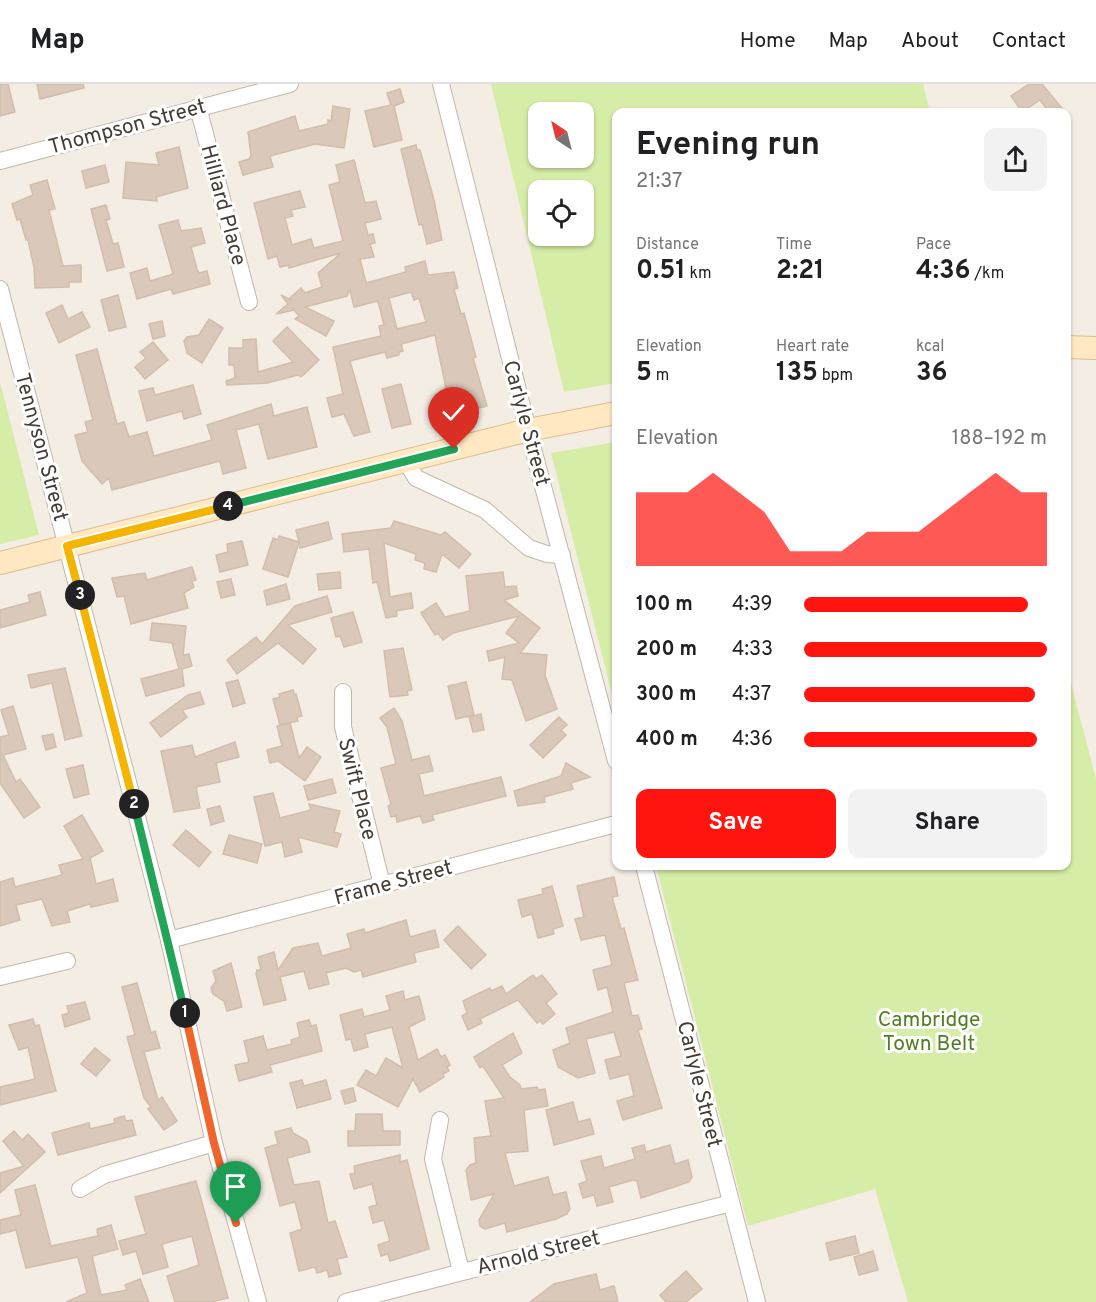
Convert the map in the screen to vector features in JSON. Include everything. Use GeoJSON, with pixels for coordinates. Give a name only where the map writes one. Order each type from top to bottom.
{"type":"FeatureCollection","features":[{"type":"Feature","properties":{"kind":"street","name":"Thompson Street"},"geometry":{"type":"LineString","coordinates":[[0,161],[290,84]]}},
{"type":"Feature","properties":{"kind":"street","name":"Carlyle Street"},"geometry":{"type":"LineString","coordinates":[[441,84],[528,430],[612,746]]}},
{"type":"Feature","properties":{"kind":"street","name":"Hilliard Place"},"geometry":{"type":"LineString","coordinates":[[198,107],[249,302]]}},
{"type":"Feature","properties":{"kind":"street","name":"Tennyson Street"},"geometry":{"type":"LineString","coordinates":[[0,290],[169,940],[214,1143],[258,1302]]}},
{"type":"Feature","properties":{"kind":"street"},"geometry":{"type":"LineString","coordinates":[[1071,347],[1096,348]]}},
{"type":"Feature","properties":{"kind":"street"},"geometry":{"type":"LineString","coordinates":[[0,563],[528,430],[612,414]]}},
{"type":"Feature","properties":{"kind":"street"},"geometry":{"type":"LineString","coordinates":[[406,461],[416,478],[485,510],[529,548],[547,554],[562,555]]}},
{"type":"Feature","properties":{"kind":"street","name":"Swift Place"},"geometry":{"type":"LineString","coordinates":[[343,692],[343,728],[382,885]]}},
{"type":"Feature","properties":{"kind":"street","name":"Frame Street"},"geometry":{"type":"LineString","coordinates":[[169,940],[612,825]]}},
{"type":"Feature","properties":{"kind":"street","name":"Carlyle Street"},"geometry":{"type":"LineString","coordinates":[[645,870],[757,1302]]}},
{"type":"Feature","properties":{"kind":"street"},"geometry":{"type":"LineString","coordinates":[[0,977],[67,961]]}},
{"type":"Feature","properties":{"kind":"street"},"geometry":{"type":"LineString","coordinates":[[440,1120],[433,1159],[461,1271]]}},
{"type":"Feature","properties":{"kind":"street"},"geometry":{"type":"LineString","coordinates":[[80,1189],[105,1175],[214,1143]]}},
{"type":"Feature","properties":{"kind":"street","name":"Arnold Street"},"geometry":{"type":"LineString","coordinates":[[346,1302],[731,1203]]}},
{"type":"Feature","properties":{"kind":"green space"},"geometry":{"type":"Polygon","coordinates":[[[491,84],[923,84],[929,108],[612,108],[612,384],[564,392],[529,246],[594,246],[594,180],[528,180],[528,240],[491,84]]]}},
{"type":"Feature","properties":{"kind":"green space"},"geometry":{"type":"Polygon","coordinates":[[[0,382],[39,535],[0,544],[0,382]]]}},
{"type":"Feature","properties":{"kind":"green space"},"geometry":{"type":"Polygon","coordinates":[[[612,443],[612,694],[551,453],[612,443]]]}},
{"type":"Feature","properties":{"kind":"green space","name":"Cambridge Town Belt"},"geometry":{"type":"Polygon","coordinates":[[[1071,683],[1096,779],[1096,1302],[908,1302],[875,1189],[748,1226],[657,870],[1071,870],[1071,683]]]}},
{"type":"Feature","properties":{"kind":"building"},"geometry":{"type":"Polygon","coordinates":[[[0,84],[8,84],[15,112],[0,116],[0,84]]]}},
{"type":"Feature","properties":{"kind":"building"},"geometry":{"type":"Polygon","coordinates":[[[37,84],[83,84],[84,88],[40,99],[37,84]]]}},
{"type":"Feature","properties":{"kind":"building"},"geometry":{"type":"Polygon","coordinates":[[[1029,84],[1042,84],[1062,108],[1046,108],[1040,100],[1028,108],[1019,108],[1011,96],[1029,84]]]}},
{"type":"Feature","properties":{"kind":"building"},"geometry":{"type":"Polygon","coordinates":[[[400,89],[404,102],[394,106],[402,140],[374,147],[365,111],[391,105],[387,93],[400,89]]]}},
{"type":"Feature","properties":{"kind":"building"},"geometry":{"type":"Polygon","coordinates":[[[333,106],[350,109],[344,148],[315,144],[270,156],[273,167],[243,175],[239,162],[251,156],[248,132],[295,116],[299,131],[328,124],[328,120],[331,121],[333,106]]]}},
{"type":"Feature","properties":{"kind":"building"},"geometry":{"type":"Polygon","coordinates":[[[416,145],[417,150],[420,150],[434,200],[442,240],[427,244],[422,224],[419,225],[401,149],[416,145]]]}},
{"type":"Feature","properties":{"kind":"building"},"geometry":{"type":"Polygon","coordinates":[[[179,147],[188,188],[156,197],[157,201],[123,198],[126,162],[159,165],[156,153],[179,147]]]}},
{"type":"Feature","properties":{"kind":"building"},"geometry":{"type":"Polygon","coordinates":[[[354,160],[365,203],[376,201],[381,219],[365,223],[368,235],[373,234],[375,243],[370,244],[374,257],[360,259],[366,283],[406,272],[405,267],[425,261],[428,275],[454,272],[458,288],[454,289],[461,314],[464,313],[476,357],[473,358],[487,406],[443,417],[438,395],[447,393],[435,335],[401,344],[403,351],[399,352],[399,355],[387,358],[385,352],[350,361],[370,432],[354,436],[344,414],[332,417],[327,398],[343,394],[333,347],[381,336],[379,326],[384,325],[378,301],[354,307],[350,290],[347,296],[305,307],[334,321],[326,336],[295,319],[299,316],[294,310],[276,314],[288,304],[281,295],[291,300],[290,298],[301,288],[305,293],[322,287],[318,273],[341,253],[289,268],[289,265],[280,267],[277,256],[268,259],[254,203],[300,191],[305,207],[291,210],[293,216],[285,218],[292,245],[311,239],[314,248],[343,241],[329,185],[340,182],[336,165],[354,160]],[[411,292],[389,298],[397,329],[426,322],[419,298],[414,300],[411,292]]]}},
{"type":"Feature","properties":{"kind":"building"},"geometry":{"type":"Polygon","coordinates":[[[105,165],[109,182],[86,188],[82,171],[105,165]]]}},
{"type":"Feature","properties":{"kind":"building"},"geometry":{"type":"Polygon","coordinates":[[[47,180],[55,209],[49,210],[63,266],[81,265],[81,282],[69,282],[69,287],[35,288],[34,267],[28,240],[26,240],[20,219],[17,220],[12,204],[33,195],[30,185],[47,180]]]}},
{"type":"Feature","properties":{"kind":"building"},"geometry":{"type":"Polygon","coordinates":[[[106,205],[110,219],[106,220],[113,244],[118,243],[124,267],[107,271],[91,209],[106,205]]]}},
{"type":"Feature","properties":{"kind":"building"},"geometry":{"type":"Polygon","coordinates":[[[178,220],[181,231],[201,228],[205,243],[191,247],[199,273],[207,271],[210,284],[173,294],[171,289],[137,299],[130,273],[147,268],[150,281],[173,274],[159,225],[178,220]]]}},
{"type":"Feature","properties":{"kind":"building"},"geometry":{"type":"Polygon","coordinates":[[[118,295],[126,327],[109,331],[101,300],[118,295]]]}},
{"type":"Feature","properties":{"kind":"building"},"geometry":{"type":"Polygon","coordinates":[[[62,305],[68,319],[82,312],[90,327],[59,343],[46,313],[62,305]]]}},
{"type":"Feature","properties":{"kind":"building"},"geometry":{"type":"Polygon","coordinates":[[[209,319],[223,328],[202,363],[187,353],[184,341],[187,337],[199,335],[209,319]]]}},
{"type":"Feature","properties":{"kind":"building"},"geometry":{"type":"Polygon","coordinates":[[[162,321],[165,336],[153,339],[149,324],[162,321]]]}},
{"type":"Feature","properties":{"kind":"building"},"geometry":{"type":"Polygon","coordinates":[[[287,327],[319,360],[301,377],[298,375],[267,383],[227,385],[226,381],[235,378],[234,365],[229,365],[229,348],[243,348],[243,340],[256,339],[258,372],[293,362],[273,341],[287,327]]]}},
{"type":"Feature","properties":{"kind":"building"},"geometry":{"type":"Polygon","coordinates":[[[153,342],[168,360],[145,379],[135,367],[146,358],[140,352],[153,342]]]}},
{"type":"Feature","properties":{"kind":"building"},"geometry":{"type":"Polygon","coordinates":[[[97,349],[117,424],[124,422],[129,437],[147,432],[154,456],[212,440],[207,425],[271,404],[274,416],[307,407],[317,447],[268,459],[259,424],[236,430],[246,468],[223,474],[220,461],[112,490],[109,478],[102,484],[82,461],[75,435],[88,432],[85,422],[93,420],[76,355],[97,349]]]}},
{"type":"Feature","properties":{"kind":"building"},"geometry":{"type":"Polygon","coordinates":[[[401,384],[411,424],[392,428],[382,389],[401,384]]]}},
{"type":"Feature","properties":{"kind":"building"},"geometry":{"type":"Polygon","coordinates":[[[193,385],[201,414],[184,419],[182,411],[147,421],[139,391],[153,388],[155,395],[193,385]]]}},
{"type":"Feature","properties":{"kind":"building"},"geometry":{"type":"Polygon","coordinates":[[[394,521],[441,535],[445,532],[471,554],[459,568],[442,554],[436,572],[424,569],[425,563],[415,560],[416,554],[384,543],[390,597],[411,593],[413,608],[396,611],[397,616],[386,618],[377,582],[373,583],[369,549],[344,552],[342,534],[391,528],[394,521]]]}},
{"type":"Feature","properties":{"kind":"building"},"geometry":{"type":"Polygon","coordinates":[[[328,522],[332,539],[300,548],[296,530],[328,522]]]}},
{"type":"Feature","properties":{"kind":"building"},"geometry":{"type":"Polygon","coordinates":[[[279,536],[299,542],[288,577],[263,569],[273,538],[278,540],[279,536]]]}},
{"type":"Feature","properties":{"kind":"building"},"geometry":{"type":"Polygon","coordinates":[[[242,541],[248,565],[220,572],[216,555],[228,552],[227,544],[242,541]]]}},
{"type":"Feature","properties":{"kind":"building"},"geometry":{"type":"Polygon","coordinates":[[[192,567],[196,580],[192,581],[194,587],[184,593],[188,608],[131,624],[124,596],[117,597],[112,578],[145,573],[147,580],[192,567]]]}},
{"type":"Feature","properties":{"kind":"building"},"geometry":{"type":"Polygon","coordinates":[[[340,572],[341,588],[319,590],[317,574],[340,572]]]}},
{"type":"Feature","properties":{"kind":"building"},"geometry":{"type":"Polygon","coordinates":[[[503,572],[505,587],[516,586],[518,596],[504,600],[540,628],[520,653],[547,655],[545,675],[557,709],[526,721],[512,680],[502,679],[505,657],[489,661],[487,651],[519,643],[506,633],[519,616],[453,633],[443,640],[438,633],[435,635],[421,613],[436,603],[445,617],[470,611],[466,576],[503,572]]]}},
{"type":"Feature","properties":{"kind":"building"},"geometry":{"type":"Polygon","coordinates":[[[231,579],[235,595],[221,598],[217,582],[231,579]]]}},
{"type":"Feature","properties":{"kind":"building"},"geometry":{"type":"Polygon","coordinates":[[[286,584],[290,599],[267,605],[264,591],[286,584]]]}},
{"type":"Feature","properties":{"kind":"building"},"geometry":{"type":"Polygon","coordinates":[[[40,592],[46,615],[0,628],[0,610],[30,602],[28,595],[40,592]]]}},
{"type":"Feature","properties":{"kind":"building"},"geometry":{"type":"Polygon","coordinates":[[[327,596],[332,612],[288,625],[316,649],[303,664],[278,643],[237,674],[227,660],[256,637],[262,644],[295,606],[327,596]]]}},
{"type":"Feature","properties":{"kind":"building"},"geometry":{"type":"Polygon","coordinates":[[[353,612],[362,642],[344,647],[340,636],[336,637],[331,618],[353,612]]]}},
{"type":"Feature","properties":{"kind":"building"},"geometry":{"type":"Polygon","coordinates":[[[152,623],[186,626],[183,655],[189,654],[192,666],[182,669],[184,686],[146,696],[141,679],[179,669],[172,643],[150,640],[152,623]]]}},
{"type":"Feature","properties":{"kind":"building"},"geometry":{"type":"Polygon","coordinates":[[[403,648],[412,690],[407,691],[408,695],[390,697],[384,651],[403,648]]]}},
{"type":"Feature","properties":{"kind":"building"},"geometry":{"type":"Polygon","coordinates":[[[65,668],[82,736],[65,740],[52,683],[31,688],[28,675],[65,668]]]}},
{"type":"Feature","properties":{"kind":"building"},"geometry":{"type":"Polygon","coordinates":[[[238,680],[245,703],[233,707],[226,683],[238,680]]]}},
{"type":"Feature","properties":{"kind":"building"},"geometry":{"type":"Polygon","coordinates":[[[466,682],[474,715],[456,719],[448,686],[466,682]]]}},
{"type":"Feature","properties":{"kind":"building"},"geometry":{"type":"Polygon","coordinates":[[[293,690],[302,716],[297,717],[298,721],[280,725],[273,699],[280,697],[279,694],[293,690]]]}},
{"type":"Feature","properties":{"kind":"building"},"geometry":{"type":"Polygon","coordinates":[[[200,692],[204,704],[182,710],[187,717],[161,737],[150,723],[188,695],[200,692]]]}},
{"type":"Feature","properties":{"kind":"building"},"geometry":{"type":"Polygon","coordinates":[[[13,706],[26,749],[3,755],[16,782],[20,779],[40,807],[24,818],[0,783],[0,737],[9,735],[1,710],[13,706]]]}},
{"type":"Feature","properties":{"kind":"building"},"geometry":{"type":"Polygon","coordinates":[[[394,708],[402,721],[412,760],[429,756],[433,771],[419,774],[424,796],[501,777],[506,796],[432,815],[434,820],[423,823],[420,816],[397,822],[396,816],[391,817],[388,806],[391,805],[381,768],[396,764],[387,727],[380,718],[394,708]]]}},
{"type":"Feature","properties":{"kind":"building"},"geometry":{"type":"Polygon","coordinates":[[[481,714],[484,730],[473,732],[469,717],[481,714]]]}},
{"type":"Feature","properties":{"kind":"building"},"geometry":{"type":"Polygon","coordinates":[[[559,717],[567,725],[561,730],[566,735],[543,758],[530,745],[559,717]]]}},
{"type":"Feature","properties":{"kind":"building"},"geometry":{"type":"Polygon","coordinates":[[[290,723],[299,758],[307,747],[321,757],[305,781],[278,761],[270,763],[267,750],[282,746],[277,726],[290,723]]]}},
{"type":"Feature","properties":{"kind":"building"},"geometry":{"type":"Polygon","coordinates":[[[53,734],[56,747],[46,750],[42,736],[53,734]]]}},
{"type":"Feature","properties":{"kind":"building"},"geometry":{"type":"Polygon","coordinates":[[[235,742],[239,757],[216,763],[220,782],[196,787],[200,808],[174,812],[161,751],[192,745],[195,757],[235,742]]]}},
{"type":"Feature","properties":{"kind":"building"},"geometry":{"type":"Polygon","coordinates":[[[566,763],[590,777],[571,783],[573,789],[544,797],[545,802],[518,806],[514,791],[561,776],[566,763]]]}},
{"type":"Feature","properties":{"kind":"building"},"geometry":{"type":"Polygon","coordinates":[[[83,765],[89,794],[74,798],[66,769],[83,765]]]}},
{"type":"Feature","properties":{"kind":"building"},"geometry":{"type":"Polygon","coordinates":[[[332,779],[336,793],[308,800],[304,786],[332,779]]]}},
{"type":"Feature","properties":{"kind":"building"},"geometry":{"type":"Polygon","coordinates":[[[273,793],[280,818],[311,810],[309,804],[340,811],[334,832],[341,834],[337,847],[298,837],[302,852],[285,857],[282,842],[265,846],[254,797],[273,793]]]}},
{"type":"Feature","properties":{"kind":"building"},"geometry":{"type":"Polygon","coordinates":[[[220,806],[224,821],[211,825],[207,809],[220,806]]]}},
{"type":"Feature","properties":{"kind":"building"},"geometry":{"type":"Polygon","coordinates":[[[82,815],[103,851],[90,858],[96,884],[113,879],[118,901],[91,907],[90,904],[67,911],[70,922],[52,926],[42,899],[16,905],[20,920],[0,926],[0,882],[13,878],[15,887],[62,875],[59,865],[83,859],[64,826],[82,815]]]}},
{"type":"Feature","properties":{"kind":"building"},"geometry":{"type":"Polygon","coordinates":[[[186,830],[211,852],[199,867],[173,845],[186,830]]]}},
{"type":"Feature","properties":{"kind":"building"},"geometry":{"type":"Polygon","coordinates":[[[229,835],[262,844],[257,863],[223,854],[229,835]]]}},
{"type":"Feature","properties":{"kind":"building"},"geometry":{"type":"Polygon","coordinates":[[[614,877],[618,896],[612,897],[621,929],[624,928],[638,980],[624,983],[632,1016],[638,1015],[642,1029],[638,1030],[662,1108],[623,1120],[617,1101],[634,1096],[629,1074],[610,1079],[605,1060],[621,1056],[614,1032],[586,1039],[595,1073],[578,1078],[558,1067],[553,1050],[570,1043],[566,1028],[613,1012],[607,987],[598,990],[593,970],[612,965],[605,935],[581,940],[575,919],[584,917],[577,886],[614,877]]]}},
{"type":"Feature","properties":{"kind":"building"},"geometry":{"type":"Polygon","coordinates":[[[552,886],[563,926],[553,929],[554,934],[538,938],[532,914],[522,917],[518,900],[543,894],[542,889],[552,886]]]}},
{"type":"Feature","properties":{"kind":"building"},"geometry":{"type":"Polygon","coordinates":[[[406,920],[410,937],[435,930],[439,947],[414,953],[416,962],[363,977],[361,970],[354,972],[346,968],[326,973],[329,984],[309,989],[304,971],[280,977],[286,1000],[264,1005],[256,974],[257,970],[261,970],[258,957],[274,952],[278,970],[293,948],[318,943],[322,956],[351,948],[347,934],[364,929],[365,933],[406,920]]]}},
{"type":"Feature","properties":{"kind":"building"},"geometry":{"type":"Polygon","coordinates":[[[458,926],[486,955],[471,969],[444,940],[458,926]]]}},
{"type":"Feature","properties":{"kind":"building"},"geometry":{"type":"Polygon","coordinates":[[[231,963],[242,1007],[227,1011],[224,1001],[213,994],[211,988],[216,981],[213,971],[231,963]]]}},
{"type":"Feature","properties":{"kind":"building"},"geometry":{"type":"Polygon","coordinates":[[[533,975],[536,979],[542,975],[557,994],[546,1003],[555,1014],[543,1024],[540,1021],[537,1023],[518,1000],[480,1019],[482,1023],[468,1030],[462,1016],[467,1013],[463,1001],[490,988],[491,991],[502,986],[506,994],[533,975]]]}},
{"type":"Feature","properties":{"kind":"building"},"geometry":{"type":"Polygon","coordinates":[[[137,983],[151,1033],[155,1031],[160,1048],[144,1052],[158,1100],[162,1097],[177,1121],[164,1130],[148,1109],[151,1107],[144,1098],[127,1037],[135,1035],[122,987],[137,983]]]}},
{"type":"Feature","properties":{"kind":"building"},"geometry":{"type":"Polygon","coordinates":[[[403,991],[405,1000],[419,996],[425,1019],[409,1027],[418,1060],[437,1049],[441,1057],[445,1055],[450,1065],[447,1067],[449,1071],[443,1074],[444,1077],[420,1092],[413,1079],[398,1107],[357,1085],[366,1070],[376,1076],[386,1058],[403,1068],[392,1027],[365,1034],[368,1047],[354,1051],[351,1039],[346,1040],[340,1015],[362,1009],[364,1017],[390,1010],[386,996],[403,991]]]}},
{"type":"Feature","properties":{"kind":"building"},"geometry":{"type":"Polygon","coordinates":[[[85,1002],[90,1019],[65,1027],[62,1015],[69,1013],[67,1006],[85,1002]]]}},
{"type":"Feature","properties":{"kind":"building"},"geometry":{"type":"Polygon","coordinates":[[[33,1019],[35,1026],[39,1025],[56,1091],[0,1105],[0,1087],[35,1079],[28,1047],[19,1050],[9,1025],[33,1019]]]}},
{"type":"Feature","properties":{"kind":"building"},"geometry":{"type":"Polygon","coordinates":[[[309,1020],[311,1026],[316,1025],[322,1051],[270,1065],[272,1072],[239,1081],[235,1065],[249,1062],[244,1041],[263,1036],[267,1050],[292,1044],[291,1040],[300,1037],[297,1023],[309,1020]]]}},
{"type":"Feature","properties":{"kind":"building"},"geometry":{"type":"Polygon","coordinates":[[[513,1033],[522,1053],[502,1065],[521,1089],[537,1087],[538,1090],[545,1089],[548,1106],[524,1110],[528,1151],[505,1153],[514,1186],[548,1177],[553,1195],[566,1192],[570,1209],[567,1214],[556,1219],[507,1232],[505,1223],[485,1229],[480,1226],[479,1220],[494,1194],[471,1200],[466,1170],[470,1165],[476,1163],[474,1138],[491,1136],[485,1101],[504,1098],[483,1066],[480,1068],[474,1057],[513,1033]]]}},
{"type":"Feature","properties":{"kind":"building"},"geometry":{"type":"Polygon","coordinates":[[[95,1048],[110,1060],[96,1076],[81,1064],[95,1048]]]}},
{"type":"Feature","properties":{"kind":"building"},"geometry":{"type":"Polygon","coordinates":[[[302,1080],[304,1086],[326,1080],[331,1099],[297,1108],[290,1083],[302,1080]]]}},
{"type":"Feature","properties":{"kind":"building"},"geometry":{"type":"Polygon","coordinates":[[[353,1088],[356,1101],[345,1104],[341,1091],[353,1088]]]}},
{"type":"Feature","properties":{"kind":"building"},"geometry":{"type":"Polygon","coordinates":[[[573,1102],[578,1122],[590,1119],[594,1134],[554,1145],[546,1110],[573,1102]]]}},
{"type":"Feature","properties":{"kind":"building"},"geometry":{"type":"Polygon","coordinates":[[[356,1114],[382,1114],[383,1131],[400,1131],[400,1145],[348,1146],[348,1131],[355,1131],[356,1114]]]}},
{"type":"Feature","properties":{"kind":"building"},"geometry":{"type":"Polygon","coordinates":[[[124,1116],[126,1121],[132,1120],[136,1135],[58,1155],[52,1133],[89,1123],[90,1129],[115,1123],[114,1119],[124,1116]]]}},
{"type":"Feature","properties":{"kind":"building"},"geometry":{"type":"Polygon","coordinates":[[[291,1128],[293,1133],[307,1141],[310,1152],[287,1158],[294,1185],[319,1181],[328,1223],[335,1221],[347,1257],[337,1259],[341,1274],[329,1277],[327,1270],[317,1273],[315,1267],[299,1271],[290,1233],[302,1229],[295,1202],[280,1206],[265,1148],[278,1144],[275,1132],[291,1128]]]}},
{"type":"Feature","properties":{"kind":"building"},"geometry":{"type":"Polygon","coordinates":[[[14,1131],[22,1140],[28,1134],[45,1152],[0,1193],[0,1173],[24,1166],[3,1141],[14,1131]]]}},
{"type":"Feature","properties":{"kind":"building"},"geometry":{"type":"Polygon","coordinates":[[[644,1145],[646,1152],[670,1145],[675,1164],[688,1160],[692,1177],[689,1182],[641,1198],[637,1181],[633,1180],[609,1187],[613,1202],[597,1206],[594,1195],[583,1198],[579,1184],[587,1181],[581,1161],[601,1156],[604,1168],[635,1159],[632,1148],[644,1145]]]}},
{"type":"Feature","properties":{"kind":"building"},"geometry":{"type":"Polygon","coordinates":[[[400,1155],[400,1162],[407,1160],[429,1249],[390,1261],[388,1254],[381,1256],[378,1245],[390,1241],[384,1220],[373,1223],[369,1207],[377,1205],[372,1184],[354,1189],[350,1174],[355,1173],[354,1166],[400,1155]]]}},
{"type":"Feature","properties":{"kind":"building"},"geometry":{"type":"Polygon","coordinates":[[[196,1181],[228,1298],[211,1302],[175,1302],[167,1276],[199,1265],[192,1236],[162,1244],[168,1267],[143,1274],[136,1251],[123,1255],[119,1241],[146,1234],[135,1197],[196,1181]]]}},
{"type":"Feature","properties":{"kind":"building"},"geometry":{"type":"Polygon","coordinates":[[[35,1185],[51,1246],[98,1236],[97,1229],[111,1225],[118,1249],[92,1256],[101,1295],[127,1290],[125,1285],[140,1279],[149,1302],[66,1302],[87,1293],[78,1257],[26,1268],[16,1230],[0,1234],[0,1220],[21,1215],[15,1190],[35,1185]]]}},
{"type":"Feature","properties":{"kind":"building"},"geometry":{"type":"Polygon","coordinates":[[[855,1236],[859,1253],[830,1260],[826,1243],[855,1236]]]}},
{"type":"Feature","properties":{"kind":"building"},"geometry":{"type":"Polygon","coordinates":[[[873,1251],[878,1270],[859,1275],[854,1257],[873,1251]]]}},
{"type":"Feature","properties":{"kind":"building"},"geometry":{"type":"Polygon","coordinates":[[[686,1271],[702,1289],[686,1302],[666,1302],[660,1295],[686,1271]]]}},
{"type":"Feature","properties":{"kind":"building"},"geometry":{"type":"Polygon","coordinates":[[[596,1274],[600,1290],[614,1286],[618,1302],[530,1302],[554,1284],[596,1274]]]}},
{"type":"Feature","properties":{"kind":"route"},"geometry":{"type":"LineString","coordinates":[[236,1223],[214,1143],[169,940],[67,546],[454,449]]}}]}
